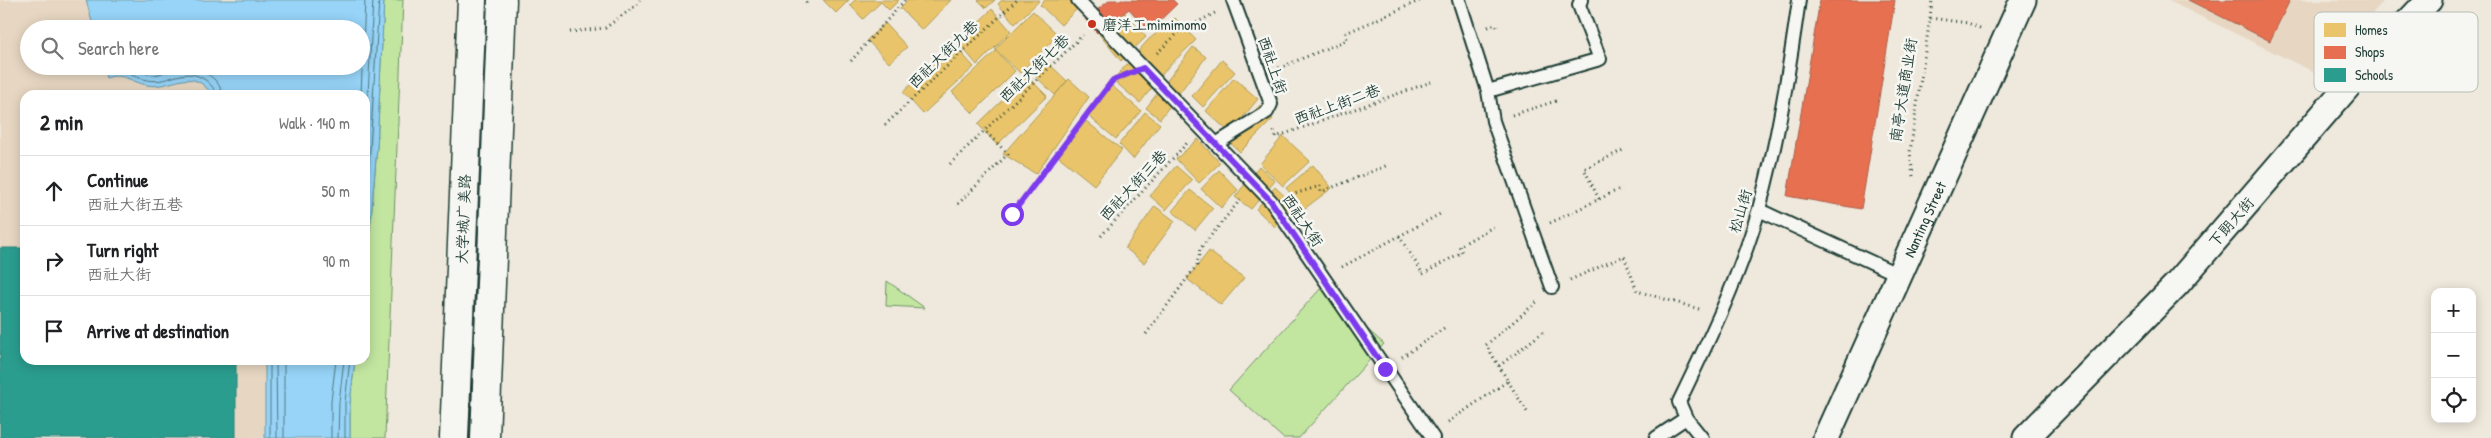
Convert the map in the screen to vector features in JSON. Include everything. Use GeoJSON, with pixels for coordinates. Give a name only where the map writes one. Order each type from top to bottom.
{"type":"FeatureCollection","features":[{"type":"Feature","properties":{"kind":"main road","name":"大学城广美路"},"geometry":{"type":"LineString","coordinates":[[454,438],[472,0]]}},
{"type":"Feature","properties":{"kind":"main road","name":"大学城广美路"},"geometry":{"type":"LineString","coordinates":[[485,438],[502,0]]}},
{"type":"Feature","properties":{"kind":"street","name":"Nanting Street"},"geometry":{"type":"LineString","coordinates":[[1826,438],[2023,0]]}},
{"type":"Feature","properties":{"kind":"street","name":"下朗大街"},"geometry":{"type":"LineString","coordinates":[[2418,12],[2429,0]]}},
{"type":"Feature","properties":{"kind":"street","name":"下朗大街"},"geometry":{"type":"LineString","coordinates":[[2026,438],[2177,284],[2343,92]]}},
{"type":"Feature","properties":{"kind":"lane","name":"西社大街"},"geometry":{"type":"LineString","coordinates":[[1078,0],[1271,201],[1432,436]]}},
{"type":"Feature","properties":{"kind":"lane"},"geometry":{"type":"LineString","coordinates":[[1459,0],[1488,91],[1493,121],[1533,231],[1548,292]]}},
{"type":"Feature","properties":{"kind":"lane"},"geometry":{"type":"LineString","coordinates":[[1488,91],[1600,59],[1579,5],[1581,0]]}},
{"type":"Feature","properties":{"kind":"lane","name":"松山街"},"geometry":{"type":"LineString","coordinates":[[1686,418],[1679,402],[1721,316],[1759,210],[1789,72],[1799,0]]}},
{"type":"Feature","properties":{"kind":"lane","name":"西社上街"},"geometry":{"type":"LineString","coordinates":[[1216,144],[1267,112],[1271,104],[1234,2]]}},
{"type":"Feature","properties":{"kind":"lane"},"geometry":{"type":"LineString","coordinates":[[1759,210],[1899,275]]}},
{"type":"Feature","properties":{"kind":"lane"},"geometry":{"type":"LineString","coordinates":[[1656,438],[1686,418],[1702,438]]}},
{"type":"Feature","properties":{"kind":"path"},"geometry":{"type":"LineString","coordinates":[[570,32],[605,28],[638,4],[640,0]]}},
{"type":"Feature","properties":{"kind":"path"},"geometry":{"type":"LineString","coordinates":[[852,61],[905,0]]}},
{"type":"Feature","properties":{"kind":"path","name":"西社大街九巷"},"geometry":{"type":"LineString","coordinates":[[885,125],[1017,0]]}},
{"type":"Feature","properties":{"kind":"path"},"geometry":{"type":"LineString","coordinates":[[1260,75],[1347,40],[1346,34],[1421,0]]}},
{"type":"Feature","properties":{"kind":"path","name":"南亭大道商业街"},"geometry":{"type":"LineString","coordinates":[[1914,181],[1910,152],[1932,0]]}},
{"type":"Feature","properties":{"kind":"path"},"geometry":{"type":"LineString","coordinates":[[1157,52],[1180,32],[1234,2]]}},
{"type":"Feature","properties":{"kind":"path"},"geometry":{"type":"LineString","coordinates":[[1930,18],[1968,24],[2005,40]]}},
{"type":"Feature","properties":{"kind":"path","name":"西社大街七巷"},"geometry":{"type":"LineString","coordinates":[[950,164],[1098,21]]}},
{"type":"Feature","properties":{"kind":"path"},"geometry":{"type":"LineString","coordinates":[[1012,214],[1113,80],[1143,68]]}},
{"type":"Feature","properties":{"kind":"path","name":"西社上街二巷"},"geometry":{"type":"LineString","coordinates":[[1267,112],[1276,137],[1431,82]]}},
{"type":"Feature","properties":{"kind":"path"},"geometry":{"type":"LineString","coordinates":[[1493,121],[1559,100]]}},
{"type":"Feature","properties":{"kind":"path"},"geometry":{"type":"LineString","coordinates":[[958,204],[1008,154],[985,131]]}},
{"type":"Feature","properties":{"kind":"path","name":"西社大街三巷"},"geometry":{"type":"LineString","coordinates":[[1100,236],[1182,148]]}},
{"type":"Feature","properties":{"kind":"path"},"geometry":{"type":"LineString","coordinates":[[1599,199],[1584,169],[1622,150]]}},
{"type":"Feature","properties":{"kind":"path"},"geometry":{"type":"LineString","coordinates":[[1271,201],[1320,186],[1321,192],[1388,165]]}},
{"type":"Feature","properties":{"kind":"path"},"geometry":{"type":"LineString","coordinates":[[1146,334],[1197,266],[1200,249],[1254,184]]}},
{"type":"Feature","properties":{"kind":"path"},"geometry":{"type":"LineString","coordinates":[[1533,231],[1622,188]]}},
{"type":"Feature","properties":{"kind":"path"},"geometry":{"type":"LineString","coordinates":[[1323,278],[1440,214]]}},
{"type":"Feature","properties":{"kind":"path"},"geometry":{"type":"LineString","coordinates":[[1398,236],[1423,274],[1462,252],[1459,246],[1493,227]]}},
{"type":"Feature","properties":{"kind":"path"},"geometry":{"type":"LineString","coordinates":[[1529,415],[1486,344],[1548,292],[1624,256],[1637,291],[1721,316]]}},
{"type":"Feature","properties":{"kind":"path"},"geometry":{"type":"LineString","coordinates":[[1385,369],[1447,326]]}},
{"type":"Feature","properties":{"kind":"path"},"geometry":{"type":"LineString","coordinates":[[1499,366],[1543,332]]}},
{"type":"Feature","properties":{"kind":"path"},"geometry":{"type":"LineString","coordinates":[[1432,436],[1508,381]]}},
{"type":"Feature","properties":{"kind":"shaded area"},"geometry":{"type":"Polygon","coordinates":[[[0,0],[403,0],[385,438],[0,438],[0,0]]]}},
{"type":"Feature","properties":{"kind":"shaded area"},"geometry":{"type":"Polygon","coordinates":[[[2167,0],[2384,0],[2374,12],[2314,12],[2314,72],[2167,0]]]}},
{"type":"Feature","properties":{"kind":"green space"},"geometry":{"type":"Polygon","coordinates":[[[384,0],[403,0],[385,438],[350,438],[350,403],[354,365],[370,365],[370,230],[377,147],[384,0]]]}},
{"type":"Feature","properties":{"kind":"green space"},"geometry":{"type":"Polygon","coordinates":[[[887,281],[925,308],[886,306],[887,281]]]}},
{"type":"Feature","properties":{"kind":"green space"},"geometry":{"type":"Polygon","coordinates":[[[1321,288],[1384,344],[1299,438],[1283,438],[1229,390],[1321,288]]]}},
{"type":"Feature","properties":{"kind":"water"},"geometry":{"type":"Polygon","coordinates":[[[86,0],[384,0],[377,147],[370,230],[370,90],[208,90],[197,81],[181,80],[156,86],[141,84],[117,76],[106,78],[105,75],[370,75],[370,20],[92,20],[86,0]]]}},
{"type":"Feature","properties":{"kind":"water"},"geometry":{"type":"Polygon","coordinates":[[[265,365],[354,365],[350,403],[350,438],[265,438],[265,365]]]}},
{"type":"Feature","properties":{"kind":"building: Homes"},"geometry":{"type":"Polygon","coordinates":[[[823,0],[849,0],[836,13],[823,0]]]}},
{"type":"Feature","properties":{"kind":"building: Homes"},"geometry":{"type":"Polygon","coordinates":[[[855,0],[899,0],[889,10],[881,2],[863,19],[850,5],[855,0]]]}},
{"type":"Feature","properties":{"kind":"building: Homes"},"geometry":{"type":"Polygon","coordinates":[[[908,0],[951,0],[922,30],[900,8],[908,0]]]}},
{"type":"Feature","properties":{"kind":"building: Homes"},"geometry":{"type":"Polygon","coordinates":[[[978,0],[995,0],[986,8],[978,0]]]}},
{"type":"Feature","properties":{"kind":"building: Homes"},"geometry":{"type":"Polygon","coordinates":[[[1002,0],[1040,0],[1015,24],[998,4],[1002,0]]]}},
{"type":"Feature","properties":{"kind":"building: Homes"},"geometry":{"type":"Polygon","coordinates":[[[1045,0],[1086,0],[1061,25],[1040,5],[1045,0]]]}},
{"type":"Feature","properties":{"kind":"building: Homes"},"geometry":{"type":"Polygon","coordinates":[[[992,9],[1011,31],[977,65],[958,42],[992,9]]]}},
{"type":"Feature","properties":{"kind":"building: Homes"},"geometry":{"type":"Polygon","coordinates":[[[1033,11],[1058,35],[1020,73],[995,49],[1033,11]]]}},
{"type":"Feature","properties":{"kind":"building: Homes"},"geometry":{"type":"Polygon","coordinates":[[[1125,13],[1146,37],[1121,61],[1099,34],[1125,13]]]}},
{"type":"Feature","properties":{"kind":"building: Homes"},"geometry":{"type":"Polygon","coordinates":[[[1175,18],[1196,40],[1168,67],[1140,103],[1113,80],[1148,40],[1175,18]]]}},
{"type":"Feature","properties":{"kind":"building: Homes"},"geometry":{"type":"Polygon","coordinates":[[[885,23],[907,47],[889,63],[867,40],[885,23]]]}},
{"type":"Feature","properties":{"kind":"building: Homes"},"geometry":{"type":"Polygon","coordinates":[[[954,45],[974,67],[923,114],[903,92],[954,45]]]}},
{"type":"Feature","properties":{"kind":"building: Homes"},"geometry":{"type":"Polygon","coordinates":[[[1193,47],[1206,57],[1160,119],[1146,108],[1193,47]]]}},
{"type":"Feature","properties":{"kind":"building: Homes"},"geometry":{"type":"Polygon","coordinates":[[[996,51],[1015,71],[973,113],[952,92],[996,51]]]}},
{"type":"Feature","properties":{"kind":"building: Homes"},"geometry":{"type":"Polygon","coordinates":[[[1044,59],[1067,81],[1055,95],[1031,72],[1044,59]]]}},
{"type":"Feature","properties":{"kind":"building: Homes"},"geometry":{"type":"Polygon","coordinates":[[[1222,60],[1235,72],[1203,107],[1192,96],[1222,60]]]}},
{"type":"Feature","properties":{"kind":"building: Homes"},"geometry":{"type":"Polygon","coordinates":[[[1027,76],[1047,96],[997,145],[978,124],[1027,76]]]}},
{"type":"Feature","properties":{"kind":"building: Homes"},"geometry":{"type":"Polygon","coordinates":[[[1234,78],[1258,99],[1230,133],[1206,111],[1234,78]]]}},
{"type":"Feature","properties":{"kind":"building: Homes"},"geometry":{"type":"Polygon","coordinates":[[[1069,79],[1089,97],[1036,174],[1003,154],[1069,79]]]}},
{"type":"Feature","properties":{"kind":"building: Homes"},"geometry":{"type":"Polygon","coordinates":[[[1111,85],[1141,111],[1116,139],[1087,115],[1111,85]]]}},
{"type":"Feature","properties":{"kind":"building: Homes"},"geometry":{"type":"Polygon","coordinates":[[[1260,105],[1273,119],[1240,152],[1228,141],[1260,105]]]}},
{"type":"Feature","properties":{"kind":"building: Homes"},"geometry":{"type":"Polygon","coordinates":[[[1145,112],[1160,124],[1133,159],[1119,144],[1145,112]]]}},
{"type":"Feature","properties":{"kind":"building: Homes"},"geometry":{"type":"Polygon","coordinates":[[[1086,121],[1122,150],[1094,185],[1058,156],[1086,121]]]}},
{"type":"Feature","properties":{"kind":"building: Homes"},"geometry":{"type":"Polygon","coordinates":[[[1283,136],[1310,161],[1283,186],[1260,164],[1283,136]]]}},
{"type":"Feature","properties":{"kind":"building: Homes"},"geometry":{"type":"Polygon","coordinates":[[[1198,139],[1220,163],[1199,183],[1176,159],[1198,139]]]}},
{"type":"Feature","properties":{"kind":"building: Homes"},"geometry":{"type":"Polygon","coordinates":[[[1313,165],[1332,188],[1304,209],[1286,188],[1313,165]]]}},
{"type":"Feature","properties":{"kind":"building: Homes"},"geometry":{"type":"Polygon","coordinates":[[[1176,166],[1192,180],[1166,210],[1150,196],[1176,166]]]}},
{"type":"Feature","properties":{"kind":"building: Homes"},"geometry":{"type":"Polygon","coordinates":[[[1259,166],[1275,181],[1251,209],[1235,197],[1259,166]]]}},
{"type":"Feature","properties":{"kind":"building: Homes"},"geometry":{"type":"Polygon","coordinates":[[[1219,170],[1238,190],[1221,208],[1201,189],[1219,170]]]}},
{"type":"Feature","properties":{"kind":"building: Homes"},"geometry":{"type":"Polygon","coordinates":[[[1275,187],[1294,205],[1275,227],[1256,209],[1275,187]]]}},
{"type":"Feature","properties":{"kind":"building: Homes"},"geometry":{"type":"Polygon","coordinates":[[[1190,190],[1213,208],[1195,230],[1172,211],[1190,190]]]}},
{"type":"Feature","properties":{"kind":"building: Homes"},"geometry":{"type":"Polygon","coordinates":[[[1155,206],[1175,221],[1144,263],[1125,248],[1155,206]]]}},
{"type":"Feature","properties":{"kind":"building: Homes"},"geometry":{"type":"Polygon","coordinates":[[[1209,251],[1244,278],[1221,305],[1187,279],[1209,251]]]}},
{"type":"Feature","properties":{"kind":"building: Shops"},"geometry":{"type":"Polygon","coordinates":[[[1110,0],[1173,0],[1177,4],[1149,31],[1129,9],[1097,33],[1085,19],[1110,0]]]}},
{"type":"Feature","properties":{"kind":"building: Shops"},"geometry":{"type":"Polygon","coordinates":[[[1820,0],[1895,0],[1861,209],[1787,196],[1820,0]]]}},
{"type":"Feature","properties":{"kind":"building: Shops"},"geometry":{"type":"Polygon","coordinates":[[[2188,0],[2290,0],[2270,41],[2188,0]]]}},
{"type":"Feature","properties":{"kind":"building: Schools"},"geometry":{"type":"Polygon","coordinates":[[[0,248],[20,248],[20,365],[236,365],[236,438],[0,438],[0,248]]]}},
{"type":"Feature","properties":{"kind":"place","name":"磨洋工mimimomo"},"geometry":{"type":"Point","coordinates":[1092,24]}},
{"type":"Feature","properties":{"kind":"route"},"geometry":{"type":"LineString","coordinates":[[1012,214],[1113,80],[1143,68],[1271,201],[1385,369]]}}]}
